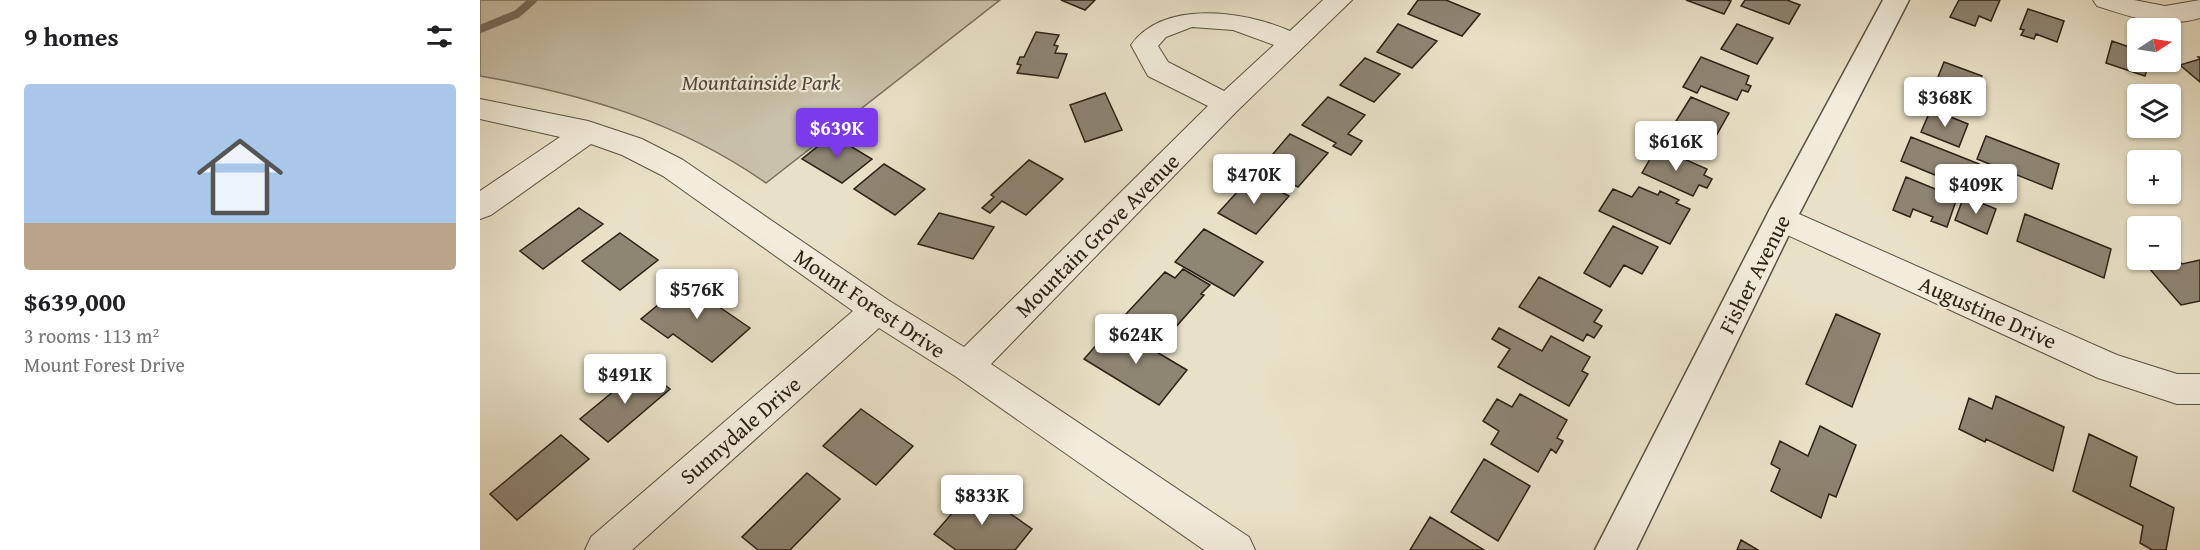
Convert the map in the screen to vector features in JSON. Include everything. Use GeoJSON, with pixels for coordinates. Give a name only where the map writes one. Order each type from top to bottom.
{"type":"FeatureCollection","features":[{"type":"Feature","properties":{"kind":"street","name":"Mountain Grove Avenue"},"geometry":{"type":"LineString","coordinates":[[967,366],[1227,104],[1339,0]]}},
{"type":"Feature","properties":{"kind":"street","name":"Fisher Avenue"},"geometry":{"type":"LineString","coordinates":[[1615,550],[1781,218],[1896,0]]}},
{"type":"Feature","properties":{"kind":"street"},"geometry":{"type":"LineString","coordinates":[[2106,0],[2160,14],[2189,14],[2200,8]]}},
{"type":"Feature","properties":{"kind":"street"},"geometry":{"type":"LineString","coordinates":[[1227,104],[1158,69],[1144,45],[1152,26],[1173,11],[1203,4],[1224,9],[1294,43]]}},
{"type":"Feature","properties":{"kind":"street","name":"Mount Forest Drive"},"geometry":{"type":"LineString","coordinates":[[480,109],[588,132],[632,147],[673,168],[877,310],[967,366],[1236,550]]}},
{"type":"Feature","properties":{"kind":"street"},"geometry":{"type":"LineString","coordinates":[[480,207],[588,132]]}},
{"type":"Feature","properties":{"kind":"street","name":"Augustine Drive"},"geometry":{"type":"LineString","coordinates":[[1781,218],[2110,368],[2177,388],[2200,388]]}},
{"type":"Feature","properties":{"kind":"street","name":"Sunnydale Drive"},"geometry":{"type":"LineString","coordinates":[[604,550],[877,310]]}},
{"type":"Feature","properties":{"kind":"green space","name":"Mountainside Park"},"geometry":{"type":"Polygon","coordinates":[[[480,0],[1000,0],[766,183],[699,143],[629,113],[556,92],[480,76],[480,0]]]}},
{"type":"Feature","properties":{"kind":"building"},"geometry":{"type":"Polygon","coordinates":[[[1061,0],[1095,0],[1085,10],[1061,0]]]}},
{"type":"Feature","properties":{"kind":"building"},"geometry":{"type":"Polygon","coordinates":[[[1418,0],[1446,0],[1480,14],[1462,36],[1408,14],[1418,0]]]}},
{"type":"Feature","properties":{"kind":"building"},"geometry":{"type":"Polygon","coordinates":[[[1686,0],[1727,0],[1731,1],[1724,14],[1686,0]]]}},
{"type":"Feature","properties":{"kind":"building"},"geometry":{"type":"Polygon","coordinates":[[[1745,0],[1787,0],[1800,5],[1789,24],[1741,6],[1745,0]]]}},
{"type":"Feature","properties":{"kind":"building"},"geometry":{"type":"Polygon","coordinates":[[[1959,0],[2000,0],[1991,21],[1979,16],[1975,26],[1950,17],[1959,0]]]}},
{"type":"Feature","properties":{"kind":"building"},"geometry":{"type":"Polygon","coordinates":[[[2028,9],[2064,21],[2057,42],[2036,34],[2034,39],[2021,35],[2024,30],[2020,29],[2028,9]]]}},
{"type":"Feature","properties":{"kind":"building"},"geometry":{"type":"Polygon","coordinates":[[[1398,24],[1437,41],[1412,68],[1377,52],[1398,24]]]}},
{"type":"Feature","properties":{"kind":"building"},"geometry":{"type":"Polygon","coordinates":[[[1737,24],[1773,38],[1757,64],[1721,49],[1737,24]]]}},
{"type":"Feature","properties":{"kind":"building"},"geometry":{"type":"Polygon","coordinates":[[[1036,32],[1059,35],[1054,45],[1058,46],[1055,53],[1067,54],[1058,78],[1017,73],[1021,65],[1017,64],[1020,57],[1024,57],[1036,32]]]}},
{"type":"Feature","properties":{"kind":"building"},"geometry":{"type":"Polygon","coordinates":[[[2112,41],[2127,46],[2127,70],[2106,63],[2112,41]]]}},
{"type":"Feature","properties":{"kind":"building"},"geometry":{"type":"Polygon","coordinates":[[[1701,57],[1749,76],[1746,84],[1751,86],[1748,92],[1742,90],[1737,100],[1701,86],[1697,93],[1683,87],[1701,57]]]}},
{"type":"Feature","properties":{"kind":"building"},"geometry":{"type":"Polygon","coordinates":[[[1365,58],[1400,74],[1374,102],[1340,85],[1365,58]]]}},
{"type":"Feature","properties":{"kind":"building"},"geometry":{"type":"Polygon","coordinates":[[[2200,59],[2200,82],[2181,66],[2200,59]]]}},
{"type":"Feature","properties":{"kind":"building"},"geometry":{"type":"Polygon","coordinates":[[[1944,62],[1982,76],[1974,97],[1936,82],[1944,62]]]}},
{"type":"Feature","properties":{"kind":"building"},"geometry":{"type":"Polygon","coordinates":[[[2133,72],[2146,72],[2145,76],[2133,72]]]}},
{"type":"Feature","properties":{"kind":"building"},"geometry":{"type":"Polygon","coordinates":[[[1105,93],[1122,130],[1085,142],[1070,105],[1105,93]]]}},
{"type":"Feature","properties":{"kind":"building"},"geometry":{"type":"Polygon","coordinates":[[[1328,97],[1365,115],[1348,134],[1362,141],[1351,155],[1333,146],[1336,143],[1302,125],[1328,97]]]}},
{"type":"Feature","properties":{"kind":"building"},"geometry":{"type":"Polygon","coordinates":[[[1691,97],[1729,113],[1712,143],[1673,126],[1691,97]]]}},
{"type":"Feature","properties":{"kind":"building"},"geometry":{"type":"Polygon","coordinates":[[[1931,109],[1968,124],[1959,147],[1921,132],[1931,109]]]}},
{"type":"Feature","properties":{"kind":"building"},"geometry":{"type":"Polygon","coordinates":[[[1290,134],[1328,153],[1298,187],[1261,168],[1290,134]]]}},
{"type":"Feature","properties":{"kind":"building"},"geometry":{"type":"Polygon","coordinates":[[[832,135],[872,159],[842,183],[802,159],[832,135]]]}},
{"type":"Feature","properties":{"kind":"building"},"geometry":{"type":"Polygon","coordinates":[[[1986,136],[2059,164],[2052,189],[1977,159],[1986,136]]]}},
{"type":"Feature","properties":{"kind":"building"},"geometry":{"type":"Polygon","coordinates":[[[1911,137],[1979,164],[1969,189],[1901,161],[1911,137]]]}},
{"type":"Feature","properties":{"kind":"building"},"geometry":{"type":"Polygon","coordinates":[[[1657,147],[1707,169],[1704,175],[1712,179],[1707,188],[1699,185],[1693,196],[1642,173],[1657,147]]]}},
{"type":"Feature","properties":{"kind":"building"},"geometry":{"type":"Polygon","coordinates":[[[1029,160],[1063,179],[1026,215],[1002,201],[990,213],[982,208],[994,197],[991,195],[1029,160]]]}},
{"type":"Feature","properties":{"kind":"building"},"geometry":{"type":"Polygon","coordinates":[[[884,164],[925,189],[895,215],[854,189],[884,164]]]}},
{"type":"Feature","properties":{"kind":"building"},"geometry":{"type":"Polygon","coordinates":[[[1251,177],[1289,196],[1256,234],[1218,213],[1251,177]]]}},
{"type":"Feature","properties":{"kind":"building"},"geometry":{"type":"Polygon","coordinates":[[[1906,177],[1957,198],[1947,227],[1931,221],[1933,217],[1913,209],[1910,217],[1893,210],[1906,177]]]}},
{"type":"Feature","properties":{"kind":"building"},"geometry":{"type":"Polygon","coordinates":[[[1639,187],[1658,195],[1660,191],[1679,200],[1676,203],[1690,209],[1670,244],[1599,211],[1613,189],[1632,197],[1639,187]]]}},
{"type":"Feature","properties":{"kind":"building"},"geometry":{"type":"Polygon","coordinates":[[[1964,196],[1996,209],[1987,234],[1955,220],[1964,196]]]}},
{"type":"Feature","properties":{"kind":"building"},"geometry":{"type":"Polygon","coordinates":[[[579,208],[603,224],[543,269],[520,251],[579,208]]]}},
{"type":"Feature","properties":{"kind":"building"},"geometry":{"type":"Polygon","coordinates":[[[939,213],[994,227],[973,259],[918,244],[939,213]]]}},
{"type":"Feature","properties":{"kind":"building"},"geometry":{"type":"Polygon","coordinates":[[[2025,214],[2111,249],[2104,278],[2017,241],[2025,214]]]}},
{"type":"Feature","properties":{"kind":"building"},"geometry":{"type":"Polygon","coordinates":[[[1613,226],[1658,247],[1642,274],[1624,265],[1610,287],[1584,273],[1613,226]]]}},
{"type":"Feature","properties":{"kind":"building"},"geometry":{"type":"Polygon","coordinates":[[[1204,229],[1263,262],[1234,296],[1175,262],[1204,229]]]}},
{"type":"Feature","properties":{"kind":"building"},"geometry":{"type":"Polygon","coordinates":[[[620,233],[658,260],[620,290],[582,261],[620,233]]]}},
{"type":"Feature","properties":{"kind":"building"},"geometry":{"type":"Polygon","coordinates":[[[2200,260],[2200,301],[2181,305],[2151,270],[2181,270],[2181,263],[2200,260]]]}},
{"type":"Feature","properties":{"kind":"building"},"geometry":{"type":"Polygon","coordinates":[[[1183,269],[1210,285],[1166,338],[1126,314],[1165,272],[1175,278],[1183,269]]]}},
{"type":"Feature","properties":{"kind":"building"},"geometry":{"type":"Polygon","coordinates":[[[1539,277],[1602,310],[1594,322],[1602,326],[1594,338],[1587,334],[1583,341],[1519,307],[1539,277]]]}},
{"type":"Feature","properties":{"kind":"building"},"geometry":{"type":"Polygon","coordinates":[[[691,278],[718,296],[712,302],[750,328],[712,362],[673,334],[668,338],[641,319],[691,278]]]}},
{"type":"Feature","properties":{"kind":"building"},"geometry":{"type":"Polygon","coordinates":[[[1836,314],[1880,334],[1852,407],[1806,384],[1836,314]]]}},
{"type":"Feature","properties":{"kind":"building"},"geometry":{"type":"Polygon","coordinates":[[[1113,326],[1187,370],[1159,405],[1084,359],[1113,326]]]}},
{"type":"Feature","properties":{"kind":"building"},"geometry":{"type":"Polygon","coordinates":[[[1499,328],[1542,351],[1551,336],[1590,357],[1582,371],[1588,374],[1569,406],[1498,367],[1510,349],[1492,339],[1499,328]]]}},
{"type":"Feature","properties":{"kind":"building"},"geometry":{"type":"Polygon","coordinates":[[[642,368],[670,389],[608,442],[580,419],[642,368]]]}},
{"type":"Feature","properties":{"kind":"building"},"geometry":{"type":"Polygon","coordinates":[[[1520,394],[1567,420],[1557,438],[1563,441],[1556,453],[1551,449],[1538,472],[1491,444],[1499,431],[1483,421],[1497,399],[1512,407],[1520,394]]]}},
{"type":"Feature","properties":{"kind":"building"},"geometry":{"type":"Polygon","coordinates":[[[1996,396],[2064,427],[2053,471],[1986,439],[1985,442],[1959,429],[1969,398],[1992,409],[1996,396]]]}},
{"type":"Feature","properties":{"kind":"building"},"geometry":{"type":"Polygon","coordinates":[[[861,409],[913,446],[876,485],[823,446],[861,409]]]}},
{"type":"Feature","properties":{"kind":"building"},"geometry":{"type":"Polygon","coordinates":[[[1820,426],[1856,445],[1836,497],[1829,494],[1821,518],[1771,491],[1780,469],[1771,464],[1780,441],[1808,456],[1820,426]]]}},
{"type":"Feature","properties":{"kind":"building"},"geometry":{"type":"Polygon","coordinates":[[[2089,434],[2137,457],[2130,486],[2174,508],[2166,550],[2152,550],[2140,543],[2143,526],[2073,491],[2089,434]]]}},
{"type":"Feature","properties":{"kind":"building"},"geometry":{"type":"Polygon","coordinates":[[[561,435],[589,459],[517,520],[490,494],[561,435]]]}},
{"type":"Feature","properties":{"kind":"building"},"geometry":{"type":"Polygon","coordinates":[[[1484,459],[1530,486],[1498,541],[1451,512],[1484,459]]]}},
{"type":"Feature","properties":{"kind":"building"},"geometry":{"type":"Polygon","coordinates":[[[807,473],[840,499],[790,550],[758,550],[742,537],[807,473]]]}},
{"type":"Feature","properties":{"kind":"building"},"geometry":{"type":"Polygon","coordinates":[[[974,488],[1032,529],[1015,550],[956,550],[934,534],[974,488]]]}},
{"type":"Feature","properties":{"kind":"building"},"geometry":{"type":"Polygon","coordinates":[[[1430,517],[1484,550],[1410,550],[1430,517]]]}},
{"type":"Feature","properties":{"kind":"building"},"geometry":{"type":"Polygon","coordinates":[[[1741,540],[1758,550],[1737,550],[1741,540]]]}},
{"type":"Feature","properties":{"kind":"waterway"},"geometry":{"type":"LineString","coordinates":[[480,29],[517,14],[533,0]]}}]}
